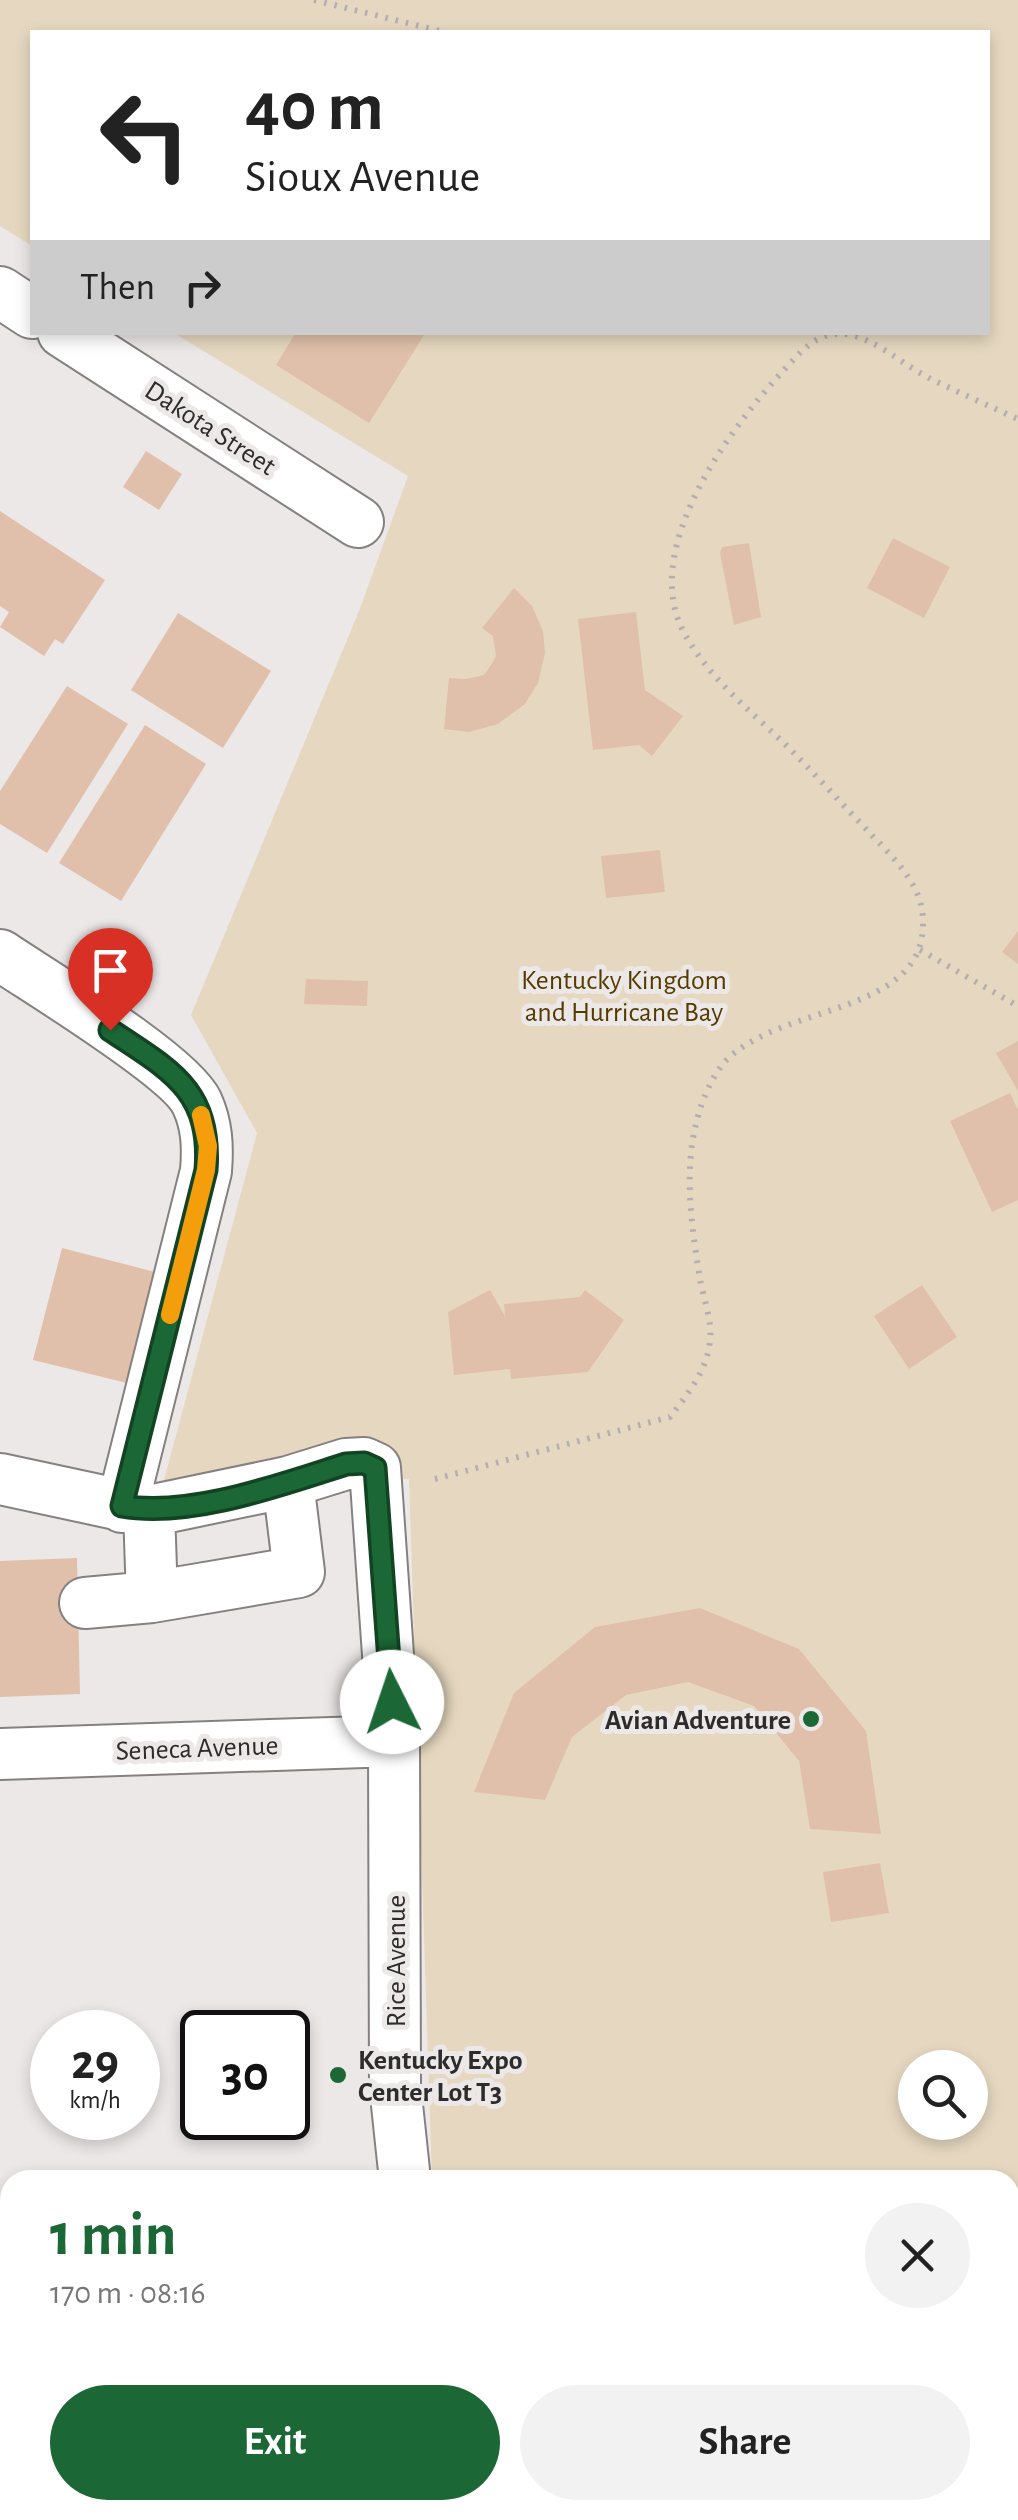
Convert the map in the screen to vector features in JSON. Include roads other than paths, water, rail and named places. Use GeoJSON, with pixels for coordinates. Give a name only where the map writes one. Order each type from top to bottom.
{"type":"FeatureCollection","features":[{"type":"Feature","properties":{"kind":"street"},"geometry":{"type":"LineString","coordinates":[[0,292],[30,312]]}},
{"type":"Feature","properties":{"kind":"street","name":"Dakota Street"},"geometry":{"type":"LineString","coordinates":[[68,335],[358,522]]}},
{"type":"Feature","properties":{"kind":"street"},"geometry":{"type":"LineString","coordinates":[[0,954],[166,1068],[196,1100],[206,1129],[206,1170],[135,1509],[152,1597]]}},
{"type":"Feature","properties":{"kind":"street","name":"Rice Avenue"},"geometry":{"type":"LineString","coordinates":[[288,1482],[346,1464],[364,1463],[375,1468],[394,1741],[395,2086],[404,2170]]}},
{"type":"Feature","properties":{"kind":"street"},"geometry":{"type":"LineString","coordinates":[[0,1479],[135,1509],[288,1482],[299,1572],[152,1597],[85,1603]]}},
{"type":"Feature","properties":{"kind":"street","name":"Seneca Avenue"},"geometry":{"type":"LineString","coordinates":[[0,1754],[394,1741]]}},
{"type":"Feature","properties":{"kind":"place","name":"Avian Adventure"},"geometry":{"type":"Point","coordinates":[811,1719]}},
{"type":"Feature","properties":{"kind":"place","name":"Kentucky Expo Center Lot T3"},"geometry":{"type":"Point","coordinates":[338,2075]}},
{"type":"Feature","properties":{"kind":"park label","name":"Kentucky Kingdom and Hurricane Bay"},"geometry":{"type":"Point","coordinates":[624,995]}}]}
